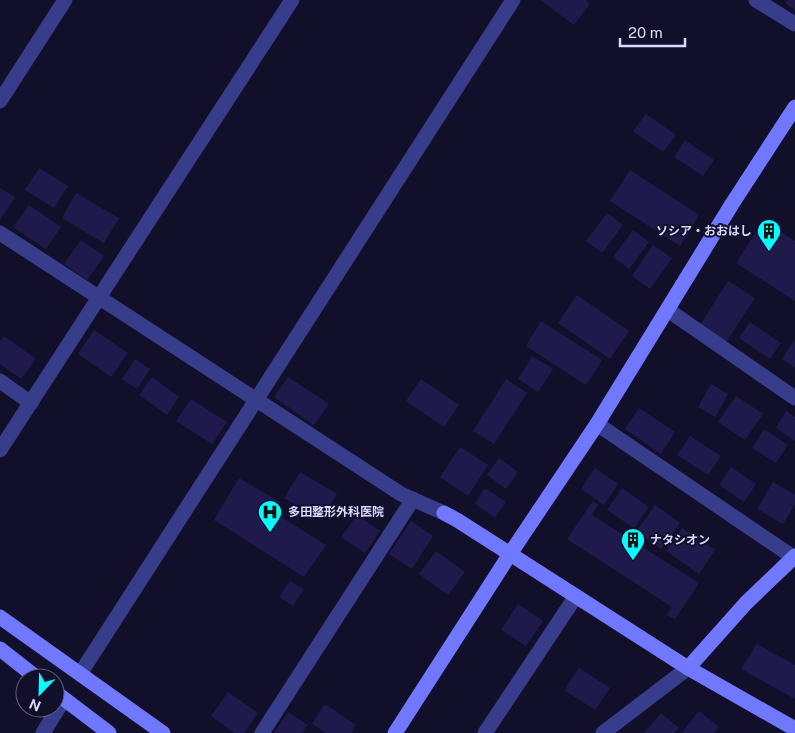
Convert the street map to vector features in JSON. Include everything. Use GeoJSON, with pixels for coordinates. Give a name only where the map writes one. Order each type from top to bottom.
{"type":"FeatureCollection","features":[{"type":"Feature","properties":{"kind":"street"},"geometry":{"type":"LineString","coordinates":[[0,101],[65,0]]}},
{"type":"Feature","properties":{"kind":"street"},"geometry":{"type":"LineString","coordinates":[[0,450],[292,0]]}},
{"type":"Feature","properties":{"kind":"street"},"geometry":{"type":"LineString","coordinates":[[80,674],[513,0]]}},
{"type":"Feature","properties":{"kind":"street"},"geometry":{"type":"LineString","coordinates":[[756,0],[795,24]]}},
{"type":"Feature","properties":{"kind":"street"},"geometry":{"type":"LineString","coordinates":[[395,733],[510,554],[597,424],[732,204],[795,107]]}},
{"type":"Feature","properties":{"kind":"street"},"geometry":{"type":"LineString","coordinates":[[0,233],[401,494],[457,520],[688,668],[795,729]]}},
{"type":"Feature","properties":{"kind":"street"},"geometry":{"type":"LineString","coordinates":[[668,310],[795,398]]}},
{"type":"Feature","properties":{"kind":"street"},"geometry":{"type":"LineString","coordinates":[[0,381],[32,403]]}},
{"type":"Feature","properties":{"kind":"street"},"geometry":{"type":"LineString","coordinates":[[597,424],[794,557],[746,603],[688,668],[604,733]]}},
{"type":"Feature","properties":{"kind":"street"},"geometry":{"type":"LineString","coordinates":[[262,733],[413,499]]}},
{"type":"Feature","properties":{"kind":"street"},"geometry":{"type":"LineString","coordinates":[[485,733],[576,596]]}},
{"type":"Feature","properties":{"kind":"street"},"geometry":{"type":"LineString","coordinates":[[0,617],[163,733]]}},
{"type":"Feature","properties":{"kind":"street"},"geometry":{"type":"LineString","coordinates":[[0,649],[24,668]]}},
{"type":"Feature","properties":{"kind":"street"},"geometry":{"type":"LineString","coordinates":[[65,700],[109,733]]}},
{"type":"Feature","properties":{"kind":"street"},"geometry":{"type":"LineString","coordinates":[[43,733],[50,718]]}},
{"type":"Feature","properties":{"kind":"building"},"geometry":{"type":"Polygon","coordinates":[[[540,0],[585,0],[590,4],[574,25],[540,0]]]}},
{"type":"Feature","properties":{"kind":"building"},"geometry":{"type":"Polygon","coordinates":[[[788,0],[795,0],[795,10],[785,3],[788,0]]]}},
{"type":"Feature","properties":{"kind":"building"},"geometry":{"type":"Polygon","coordinates":[[[646,114],[676,135],[663,152],[633,131],[646,114]]]}},
{"type":"Feature","properties":{"kind":"building"},"geometry":{"type":"Polygon","coordinates":[[[685,140],[714,160],[703,176],[674,157],[685,140]]]}},
{"type":"Feature","properties":{"kind":"building"},"geometry":{"type":"Polygon","coordinates":[[[39,168],[68,186],[54,208],[25,190],[39,168]]]}},
{"type":"Feature","properties":{"kind":"building"},"geometry":{"type":"Polygon","coordinates":[[[630,170],[699,215],[680,246],[610,201],[630,170]]]}},
{"type":"Feature","properties":{"kind":"building"},"geometry":{"type":"Polygon","coordinates":[[[0,188],[15,197],[0,220],[0,188]]]}},
{"type":"Feature","properties":{"kind":"building"},"geometry":{"type":"Polygon","coordinates":[[[76,193],[119,218],[104,243],[62,218],[76,193]]]}},
{"type":"Feature","properties":{"kind":"building"},"geometry":{"type":"Polygon","coordinates":[[[29,205],[61,227],[46,249],[13,227],[29,205]]]}},
{"type":"Feature","properties":{"kind":"building"},"geometry":{"type":"Polygon","coordinates":[[[607,213],[623,225],[602,253],[586,241],[607,213]]]}},
{"type":"Feature","properties":{"kind":"building","name":"ソシア・おおはし"},"geometry":{"type":"Polygon","coordinates":[[[763,221],[795,241],[795,301],[736,263],[763,221]]]}},
{"type":"Feature","properties":{"kind":"building"},"geometry":{"type":"Polygon","coordinates":[[[633,230],[649,242],[629,269],[613,257],[633,230]]]}},
{"type":"Feature","properties":{"kind":"building"},"geometry":{"type":"Polygon","coordinates":[[[81,240],[104,256],[87,280],[64,264],[81,240]]]}},
{"type":"Feature","properties":{"kind":"building"},"geometry":{"type":"Polygon","coordinates":[[[653,245],[672,258],[650,289],[632,276],[653,245]]]}},
{"type":"Feature","properties":{"kind":"building"},"geometry":{"type":"Polygon","coordinates":[[[728,281],[755,298],[726,342],[700,325],[728,281]]]}},
{"type":"Feature","properties":{"kind":"building"},"geometry":{"type":"Polygon","coordinates":[[[577,295],[629,331],[610,359],[558,323],[577,295]]]}},
{"type":"Feature","properties":{"kind":"building"},"geometry":{"type":"Polygon","coordinates":[[[541,321],[602,360],[586,385],[526,346],[541,321]]]}},
{"type":"Feature","properties":{"kind":"building"},"geometry":{"type":"Polygon","coordinates":[[[750,322],[781,343],[770,359],[739,338],[750,322]]]}},
{"type":"Feature","properties":{"kind":"building"},"geometry":{"type":"Polygon","coordinates":[[[94,330],[128,353],[111,377],[78,354],[94,330]]]}},
{"type":"Feature","properties":{"kind":"building"},"geometry":{"type":"Polygon","coordinates":[[[4,336],[36,359],[21,379],[0,364],[0,341],[4,336]]]}},
{"type":"Feature","properties":{"kind":"building"},"geometry":{"type":"Polygon","coordinates":[[[795,339],[795,368],[782,359],[795,339]]]}},
{"type":"Feature","properties":{"kind":"building"},"geometry":{"type":"Polygon","coordinates":[[[532,356],[553,369],[538,392],[518,379],[532,356]]]}},
{"type":"Feature","properties":{"kind":"building"},"geometry":{"type":"Polygon","coordinates":[[[135,359],[150,369],[137,389],[122,379],[135,359]]]}},
{"type":"Feature","properties":{"kind":"building"},"geometry":{"type":"Polygon","coordinates":[[[152,377],[179,397],[167,415],[139,395],[152,377]]]}},
{"type":"Feature","properties":{"kind":"building"},"geometry":{"type":"Polygon","coordinates":[[[288,377],[329,404],[314,425],[274,397],[288,377]]]}},
{"type":"Feature","properties":{"kind":"building"},"geometry":{"type":"Polygon","coordinates":[[[421,379],[459,405],[444,427],[406,401],[421,379]]]}},
{"type":"Feature","properties":{"kind":"building"},"geometry":{"type":"Polygon","coordinates":[[[506,379],[527,393],[494,444],[473,431],[506,379]]]}},
{"type":"Feature","properties":{"kind":"building"},"geometry":{"type":"Polygon","coordinates":[[[711,384],[728,394],[715,417],[698,407],[711,384]]]}},
{"type":"Feature","properties":{"kind":"building"},"geometry":{"type":"Polygon","coordinates":[[[736,396],[763,414],[745,440],[718,422],[736,396]]]}},
{"type":"Feature","properties":{"kind":"building"},"geometry":{"type":"Polygon","coordinates":[[[191,399],[227,422],[212,444],[176,421],[191,399]]]}},
{"type":"Feature","properties":{"kind":"building"},"geometry":{"type":"Polygon","coordinates":[[[639,408],[675,432],[661,454],[625,429],[639,408]]]}},
{"type":"Feature","properties":{"kind":"building"},"geometry":{"type":"Polygon","coordinates":[[[786,411],[795,417],[795,441],[776,428],[786,411]]]}},
{"type":"Feature","properties":{"kind":"building"},"geometry":{"type":"Polygon","coordinates":[[[764,429],[788,445],[776,463],[752,448],[764,429]]]}},
{"type":"Feature","properties":{"kind":"building"},"geometry":{"type":"Polygon","coordinates":[[[690,436],[721,456],[708,475],[677,455],[690,436]]]}},
{"type":"Feature","properties":{"kind":"building"},"geometry":{"type":"Polygon","coordinates":[[[460,447],[488,465],[468,496],[440,477],[460,447]]]}},
{"type":"Feature","properties":{"kind":"building"},"geometry":{"type":"Polygon","coordinates":[[[499,458],[518,472],[506,489],[487,475],[499,458]]]}},
{"type":"Feature","properties":{"kind":"building"},"geometry":{"type":"Polygon","coordinates":[[[731,467],[756,484],[744,502],[719,485],[731,467]]]}},
{"type":"Feature","properties":{"kind":"building"},"geometry":{"type":"Polygon","coordinates":[[[595,468],[618,484],[604,505],[581,489],[595,468]]]}},
{"type":"Feature","properties":{"kind":"building"},"geometry":{"type":"Polygon","coordinates":[[[300,472],[337,494],[322,520],[284,498],[300,472]]]}},
{"type":"Feature","properties":{"kind":"building","name":"多田整形外科医院"},"geometry":{"type":"Polygon","coordinates":[[[239,478],[280,502],[275,513],[326,545],[304,577],[214,520],[239,478]]]}},
{"type":"Feature","properties":{"kind":"building"},"geometry":{"type":"Polygon","coordinates":[[[773,482],[795,495],[795,504],[783,524],[757,509],[773,482]]]}},
{"type":"Feature","properties":{"kind":"building"},"geometry":{"type":"Polygon","coordinates":[[[485,488],[506,502],[495,518],[475,504],[485,488]]]}},
{"type":"Feature","properties":{"kind":"building"},"geometry":{"type":"Polygon","coordinates":[[[622,488],[649,507],[634,528],[607,510],[622,488]]]}},
{"type":"Feature","properties":{"kind":"building","name":"ナタシオン"},"geometry":{"type":"Polygon","coordinates":[[[593,501],[598,505],[592,515],[699,583],[675,619],[667,615],[672,607],[567,539],[593,501]]]}},
{"type":"Feature","properties":{"kind":"building"},"geometry":{"type":"Polygon","coordinates":[[[655,505],[680,523],[661,549],[636,532],[655,505]]]}},
{"type":"Feature","properties":{"kind":"building"},"geometry":{"type":"Polygon","coordinates":[[[357,515],[380,531],[365,553],[341,537],[357,515]]]}},
{"type":"Feature","properties":{"kind":"building"},"geometry":{"type":"Polygon","coordinates":[[[411,521],[433,536],[412,569],[389,554],[411,521]]]}},
{"type":"Feature","properties":{"kind":"building"},"geometry":{"type":"Polygon","coordinates":[[[682,528],[715,550],[699,574],[666,551],[682,528]]]}},
{"type":"Feature","properties":{"kind":"building"},"geometry":{"type":"Polygon","coordinates":[[[436,551],[465,572],[448,595],[419,574],[436,551]]]}},
{"type":"Feature","properties":{"kind":"building"},"geometry":{"type":"Polygon","coordinates":[[[290,581],[304,589],[293,606],[279,597],[290,581]]]}},
{"type":"Feature","properties":{"kind":"building"},"geometry":{"type":"Polygon","coordinates":[[[518,604],[543,621],[526,646],[501,630],[518,604]]]}},
{"type":"Feature","properties":{"kind":"building"},"geometry":{"type":"Polygon","coordinates":[[[757,644],[795,665],[795,699],[741,669],[757,644]]]}},
{"type":"Feature","properties":{"kind":"building"},"geometry":{"type":"Polygon","coordinates":[[[579,668],[610,688],[595,710],[564,690],[579,668]]]}},
{"type":"Feature","properties":{"kind":"building"},"geometry":{"type":"Polygon","coordinates":[[[228,692],[258,713],[244,733],[235,733],[211,716],[228,692]]]}},
{"type":"Feature","properties":{"kind":"building"},"geometry":{"type":"Polygon","coordinates":[[[325,704],[356,725],[351,733],[326,733],[312,724],[325,704]]]}},
{"type":"Feature","properties":{"kind":"building"},"geometry":{"type":"Polygon","coordinates":[[[699,711],[719,727],[714,733],[682,732],[699,711]]]}},
{"type":"Feature","properties":{"kind":"building"},"geometry":{"type":"Polygon","coordinates":[[[288,712],[308,725],[302,733],[274,733],[288,712]]]}},
{"type":"Feature","properties":{"kind":"building"},"geometry":{"type":"Polygon","coordinates":[[[661,713],[679,728],[674,733],[644,733],[661,713]]]}},
{"type":"Feature","properties":{"kind":"place","name":"ソシア・おおはし"},"geometry":{"type":"Point","coordinates":[769,252]}},
{"type":"Feature","properties":{"kind":"place","name":"多田整形外科医院"},"geometry":{"type":"Point","coordinates":[270,533]}},
{"type":"Feature","properties":{"kind":"place","name":"ナタシオン"},"geometry":{"type":"Point","coordinates":[633,561]}}]}
